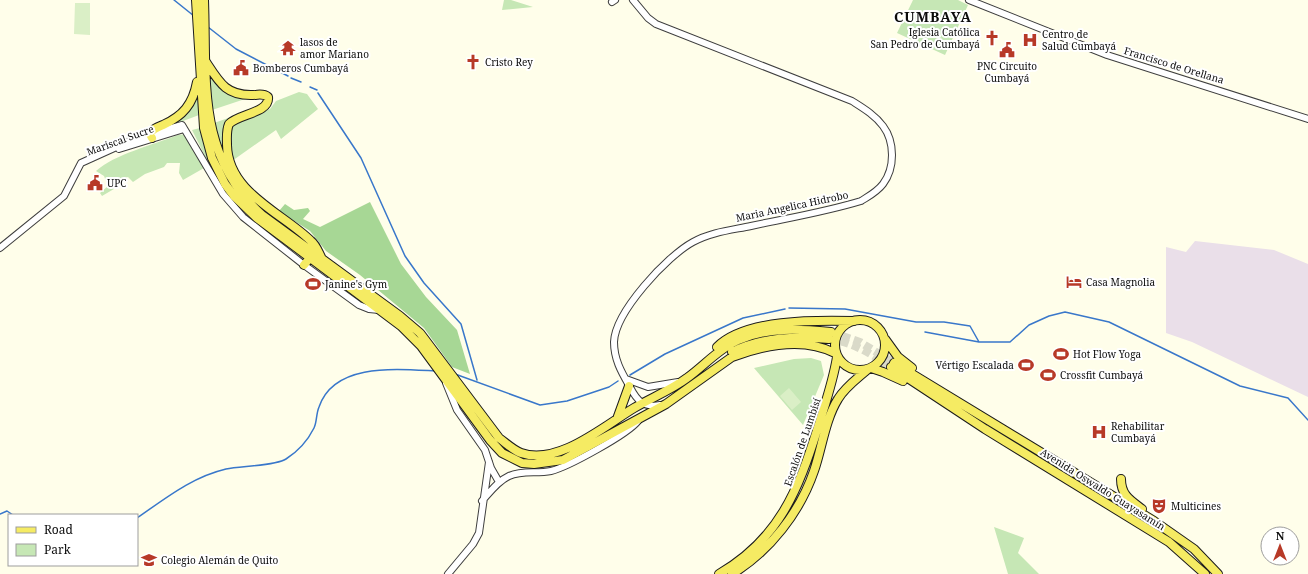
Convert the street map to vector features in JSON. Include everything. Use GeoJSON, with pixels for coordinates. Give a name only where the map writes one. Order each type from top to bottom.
{"type":"FeatureCollection","features":[{"type":"Feature","properties":{"kind":"main road"},"geometry":{"type":"LineString","coordinates":[[196,0],[204,128],[212,158],[218,172],[234,196],[245,208],[306,262],[381,310],[421,346],[499,438],[510,447],[521,453],[540,455],[560,452],[641,404],[682,382],[705,362],[736,341],[753,334],[782,329],[801,329],[830,335],[795,337],[755,343],[732,352],[713,370]]}},
{"type":"Feature","properties":{"kind":"main road"},"geometry":{"type":"LineString","coordinates":[[204,0],[209,117],[212,135],[218,155],[232,182],[251,205],[262,215],[400,316],[420,334],[490,440],[502,453],[522,463],[546,464],[563,460],[666,404],[732,357],[766,347],[810,345],[826,348],[836,355],[841,363],[854,370],[870,369],[877,364],[884,352],[884,338],[878,327],[866,321],[830,320],[774,325],[734,334],[718,346],[705,362]]}},
{"type":"Feature","properties":{"kind":"main road"},"geometry":{"type":"LineString","coordinates":[[206,62],[218,80],[229,92],[252,96],[263,95],[268,97],[268,101],[264,108],[237,118],[229,124],[227,134],[229,159],[244,186],[273,213],[311,240],[322,259]]}},
{"type":"Feature","properties":{"kind":"main road"},"geometry":{"type":"LineString","coordinates":[[151,136],[154,129],[176,119],[187,109],[194,98],[200,70]]}},
{"type":"Feature","properties":{"kind":"main road"},"geometry":{"type":"LineString","coordinates":[[836,355],[836,337],[846,324],[854,321]]}},
{"type":"Feature","properties":{"kind":"main road","name":"Avenida Oswaldo Guayasamín"},"geometry":{"type":"LineString","coordinates":[[884,338],[898,357],[906,364],[967,402],[1000,428]]}},
{"type":"Feature","properties":{"kind":"main road","name":"Escalón de Lumbisí"},"geometry":{"type":"LineString","coordinates":[[718,574],[748,554],[764,538],[789,505],[805,470],[832,388],[836,355]]}},
{"type":"Feature","properties":{"kind":"main road","name":"Avenida Oswaldo Guayasamín"},"geometry":{"type":"LineString","coordinates":[[1205,574],[1169,542],[985,429],[892,365],[1154,521],[1194,549],[1218,574]]}},
{"type":"Feature","properties":{"kind":"main road","name":"Avenida Oswaldo Guayasamín"},"geometry":{"type":"LineString","coordinates":[[870,369],[898,378],[972,423],[985,429]]}},
{"type":"Feature","properties":{"kind":"main road","name":"Escalón de Lumbisí"},"geometry":{"type":"LineString","coordinates":[[732,574],[756,557],[781,531],[801,500],[814,472],[838,399],[849,386],[870,369]]}},
{"type":"Feature","properties":{"kind":"main road"},"geometry":{"type":"LineString","coordinates":[[616,420],[627,381]]}},
{"type":"Feature","properties":{"kind":"main road"},"geometry":{"type":"LineString","coordinates":[[1121,478],[1121,486],[1127,498],[1145,511],[1154,521]]}},
{"type":"Feature","properties":{"kind":"street","name":"Maria Angelica Hidrobo"},"geometry":{"type":"LineString","coordinates":[[633,0],[648,18],[656,24],[852,101],[870,113],[884,127],[890,138],[892,151],[889,175],[875,193],[861,201],[711,234],[681,250],[654,275],[620,322],[614,341],[616,361],[641,404]]}},
{"type":"Feature","properties":{"kind":"street","name":"Francisco de Orellana"},"geometry":{"type":"LineString","coordinates":[[969,0],[1107,54],[1308,120]]}},
{"type":"Feature","properties":{"kind":"street","name":"Mariscal Sucre"},"geometry":{"type":"LineString","coordinates":[[0,248],[64,196],[79,166],[110,149],[183,127],[223,194],[243,217],[254,227],[306,262]]}},
{"type":"Feature","properties":{"kind":"street"},"geometry":{"type":"LineString","coordinates":[[445,373],[457,410],[485,450],[489,462],[501,480]]}},
{"type":"Feature","properties":{"kind":"street"},"geometry":{"type":"LineString","coordinates":[[627,381],[648,386],[682,382]]}},
{"type":"Feature","properties":{"kind":"street"},"geometry":{"type":"LineString","coordinates":[[641,404],[652,406],[666,404]]}},
{"type":"Feature","properties":{"kind":"street"},"geometry":{"type":"LineString","coordinates":[[482,501],[501,480],[517,474],[558,469],[626,432],[641,417]]}},
{"type":"Feature","properties":{"kind":"street"},"geometry":{"type":"LineString","coordinates":[[448,574],[473,544],[479,533],[482,501],[489,462]]}},
{"type":"Feature","properties":{"kind":"shaded area"},"geometry":{"type":"Polygon","coordinates":[[[1195,241],[1274,250],[1308,264],[1308,397],[1192,342],[1166,333],[1166,247],[1186,252],[1195,241]]]}},
{"type":"Feature","properties":{"kind":"green space"},"geometry":{"type":"Polygon","coordinates":[[[504,0],[511,0],[533,7],[502,10],[504,0]]]}},
{"type":"Feature","properties":{"kind":"green space"},"geometry":{"type":"Polygon","coordinates":[[[913,0],[958,0],[968,5],[945,55],[897,33],[913,0]]]}},
{"type":"Feature","properties":{"kind":"green space"},"geometry":{"type":"Polygon","coordinates":[[[75,3],[90,3],[90,35],[74,34],[75,3]]]}},
{"type":"Feature","properties":{"kind":"green space"},"geometry":{"type":"Polygon","coordinates":[[[210,76],[218,86],[226,92],[248,98],[212,110],[210,76]]]}},
{"type":"Feature","properties":{"kind":"green space"},"geometry":{"type":"Polygon","coordinates":[[[198,89],[199,115],[170,126],[198,89]]]}},
{"type":"Feature","properties":{"kind":"green space"},"geometry":{"type":"Polygon","coordinates":[[[299,92],[307,94],[318,109],[281,139],[276,130],[232,161],[230,137],[231,124],[270,109],[276,101],[299,92]]]}},
{"type":"Feature","properties":{"kind":"green space"},"geometry":{"type":"Polygon","coordinates":[[[234,116],[227,121],[226,164],[214,123],[234,116]]]}},
{"type":"Feature","properties":{"kind":"green space"},"geometry":{"type":"Polygon","coordinates":[[[200,128],[210,162],[232,198],[229,197],[210,166],[192,130],[200,128]]]}},
{"type":"Feature","properties":{"kind":"green space"},"geometry":{"type":"Polygon","coordinates":[[[187,134],[204,168],[183,180],[179,173],[180,163],[167,163],[164,167],[145,174],[133,182],[128,177],[120,179],[119,186],[102,196],[100,193],[108,186],[104,176],[96,171],[104,165],[135,150],[178,135],[187,134]]]}},
{"type":"Feature","properties":{"kind":"green space"},"geometry":{"type":"Polygon","coordinates":[[[370,202],[401,264],[426,297],[457,330],[470,374],[452,367],[424,328],[360,275],[326,251],[310,231],[279,211],[285,204],[294,210],[308,208],[310,211],[303,219],[320,227],[370,202]]]}},
{"type":"Feature","properties":{"kind":"green space"},"geometry":{"type":"Polygon","coordinates":[[[811,358],[821,361],[824,375],[803,425],[754,368],[794,359],[811,358]]]}},
{"type":"Feature","properties":{"kind":"green space"},"geometry":{"type":"Polygon","coordinates":[[[789,388],[801,402],[792,410],[780,396],[789,388]]]}},
{"type":"Feature","properties":{"kind":"green space"},"geometry":{"type":"Polygon","coordinates":[[[994,527],[1024,538],[1018,553],[1039,574],[1008,574],[994,527]]]}},
{"type":"Feature","properties":{"kind":"waterway"},"geometry":{"type":"LineString","coordinates":[[174,0],[194,16]]}},
{"type":"Feature","properties":{"kind":"waterway"},"geometry":{"type":"LineString","coordinates":[[208,27],[236,49],[288,76]]}},
{"type":"Feature","properties":{"kind":"waterway"},"geometry":{"type":"LineString","coordinates":[[291,78],[301,82]]}},
{"type":"Feature","properties":{"kind":"waterway"},"geometry":{"type":"LineString","coordinates":[[310,87],[317,90]]}},
{"type":"Feature","properties":{"kind":"waterway"},"geometry":{"type":"LineString","coordinates":[[318,93],[361,158],[405,256],[424,283],[461,324],[477,380]]}},
{"type":"Feature","properties":{"kind":"waterway"},"geometry":{"type":"LineString","coordinates":[[789,308],[845,309],[916,322],[944,322],[970,326],[979,342]]}},
{"type":"Feature","properties":{"kind":"waterway"},"geometry":{"type":"LineString","coordinates":[[630,375],[665,354],[743,318],[785,309]]}},
{"type":"Feature","properties":{"kind":"waterway"},"geometry":{"type":"LineString","coordinates":[[925,332],[979,342],[1010,342],[1029,325],[1049,316],[1065,312],[1109,322],[1240,386],[1288,398],[1308,420]]}},
{"type":"Feature","properties":{"kind":"waterway"},"geometry":{"type":"LineString","coordinates":[[138,517],[180,489],[202,477],[226,469],[274,463],[286,459],[309,437],[315,426],[319,407],[327,392],[338,382],[353,375],[369,371],[404,369],[436,371]]}},
{"type":"Feature","properties":{"kind":"waterway"},"geometry":{"type":"LineString","coordinates":[[455,374],[540,405],[567,401],[609,387],[618,381]]}},
{"type":"Feature","properties":{"kind":"waterway"},"geometry":{"type":"LineString","coordinates":[[0,514],[7,511],[12,514]]}},
{"type":"Feature","properties":{"kind":"tunnel"},"geometry":{"type":"LineString","coordinates":[[831,332],[860,342],[894,363]]}},
{"type":"Feature","properties":{"kind":"tunnel"},"geometry":{"type":"LineString","coordinates":[[829,339],[845,342],[860,348],[887,365]]}},
{"type":"Feature","properties":{"kind":"place","name":"Iglesia Católica San Pedro de Cumbayá"},"geometry":{"type":"Point","coordinates":[992,38]}},
{"type":"Feature","properties":{"kind":"place","name":"Centro de Salud Cumbayá"},"geometry":{"type":"Point","coordinates":[1030,40]}},
{"type":"Feature","properties":{"kind":"place","name":"lasos de amor Mariano"},"geometry":{"type":"Point","coordinates":[288,48]}},
{"type":"Feature","properties":{"kind":"place","name":"PNC Circuito Cumbayá"},"geometry":{"type":"Point","coordinates":[1007,50]}},
{"type":"Feature","properties":{"kind":"place","name":"Cristo Rey"},"geometry":{"type":"Point","coordinates":[473,62]}},
{"type":"Feature","properties":{"kind":"place","name":"Bomberos Cumbayá"},"geometry":{"type":"Point","coordinates":[241,68]}},
{"type":"Feature","properties":{"kind":"place","name":"UPC"},"geometry":{"type":"Point","coordinates":[95,183]}},
{"type":"Feature","properties":{"kind":"place","name":"Casa Magnolia"},"geometry":{"type":"Point","coordinates":[1074,282]}},
{"type":"Feature","properties":{"kind":"place","name":"Janine's Gym"},"geometry":{"type":"Point","coordinates":[313,284]}},
{"type":"Feature","properties":{"kind":"place","name":"Hot Flow Yoga"},"geometry":{"type":"Point","coordinates":[1061,354]}},
{"type":"Feature","properties":{"kind":"place","name":"Vértigo Escalada"},"geometry":{"type":"Point","coordinates":[1026,365]}},
{"type":"Feature","properties":{"kind":"place","name":"Crossfit Cumbayá"},"geometry":{"type":"Point","coordinates":[1048,375]}},
{"type":"Feature","properties":{"kind":"place","name":"Rehabilitar Cumbayá"},"geometry":{"type":"Point","coordinates":[1099,432]}},
{"type":"Feature","properties":{"kind":"place","name":"Multicines"},"geometry":{"type":"Point","coordinates":[1159,506]}},
{"type":"Feature","properties":{"kind":"place","name":"Colegio Alemán de Quito"},"geometry":{"type":"Point","coordinates":[149,560]}},
{"type":"Feature","properties":{"kind":"district","name":"CUMBAYA"},"geometry":{"type":"Point","coordinates":[933,16]}}]}
